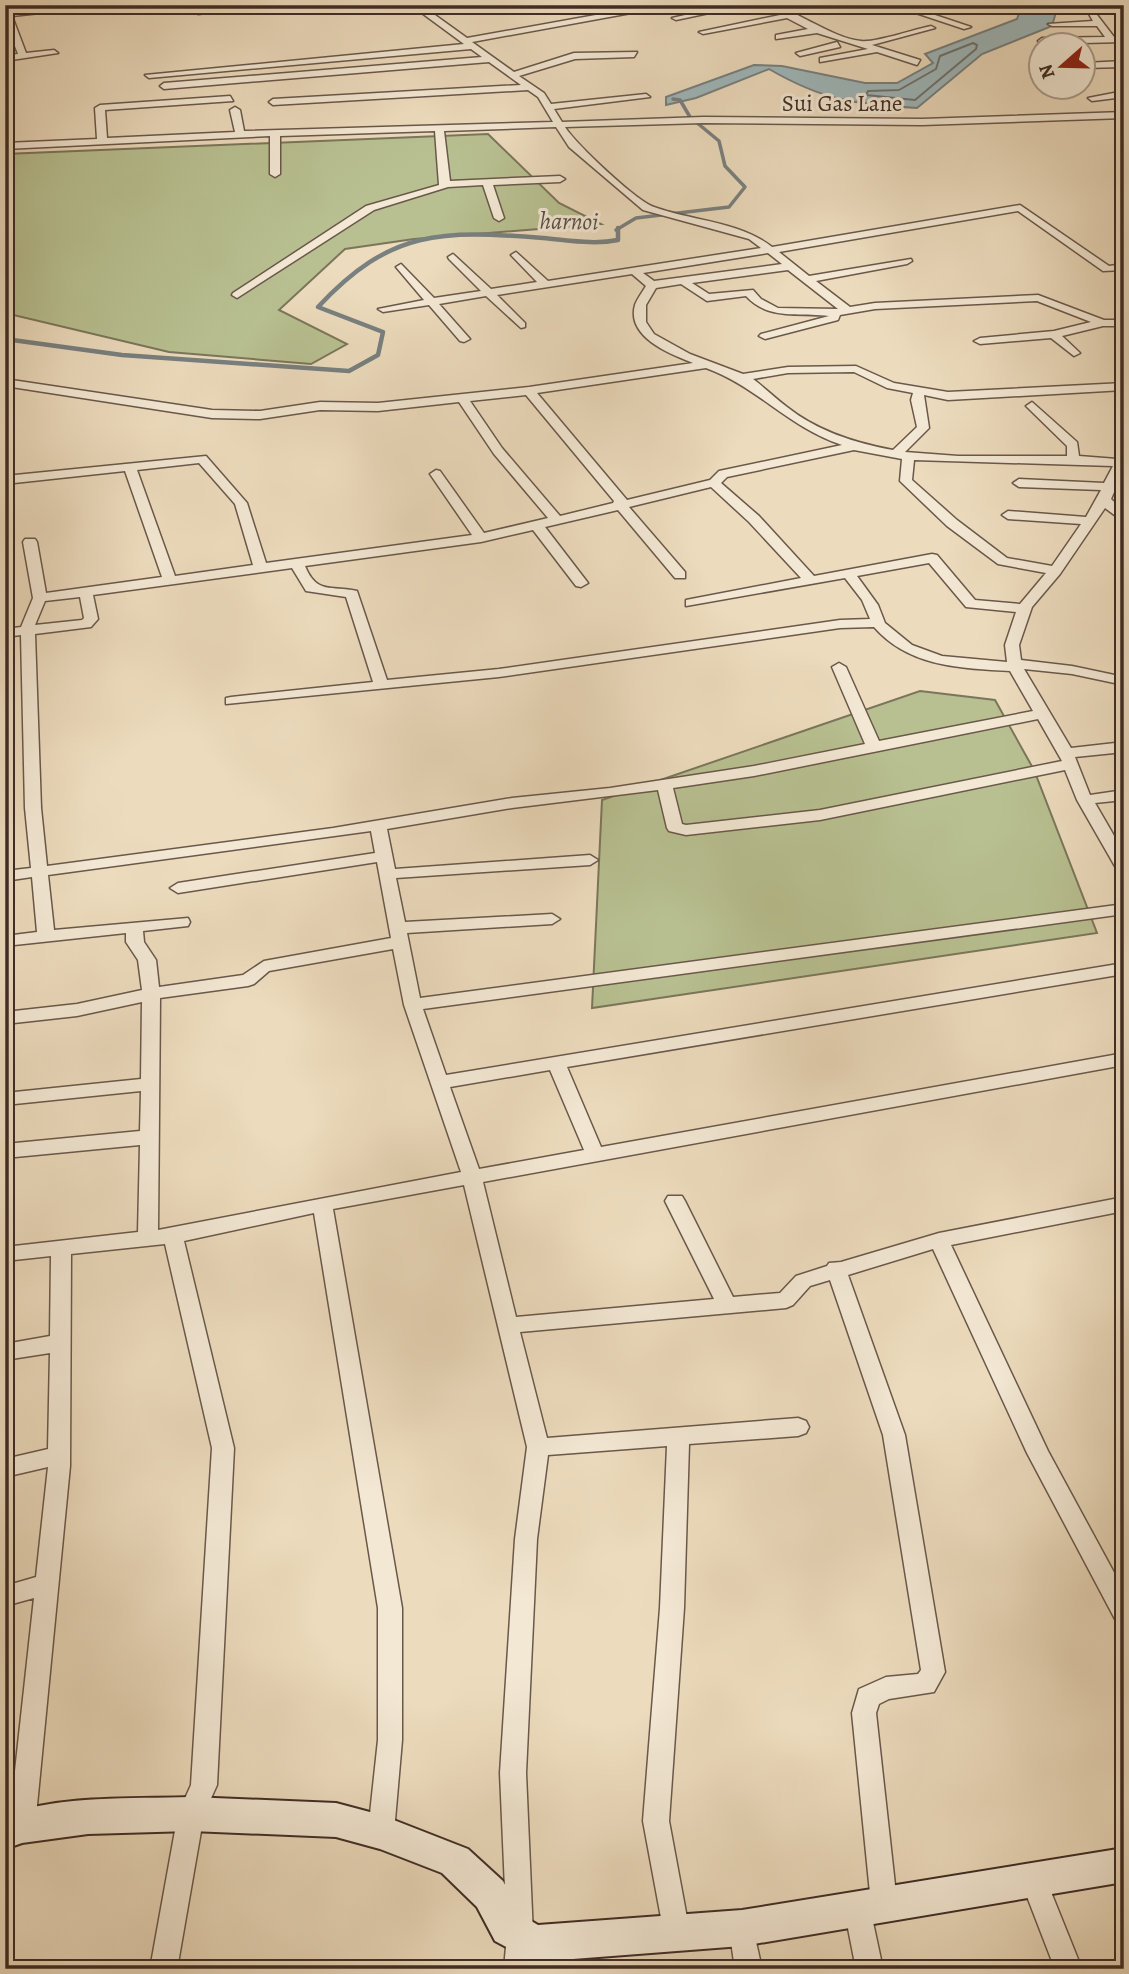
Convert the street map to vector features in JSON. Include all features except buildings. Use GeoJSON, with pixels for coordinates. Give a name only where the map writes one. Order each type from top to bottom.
{"type":"FeatureCollection","features":[{"type":"Feature","properties":{"kind":"street"},"geometry":{"type":"LineString","coordinates":[[23,56],[6,14],[111,5]]}},
{"type":"Feature","properties":{"kind":"street"},"geometry":{"type":"LineString","coordinates":[[198,12],[275,5]]}},
{"type":"Feature","properties":{"kind":"street"},"geometry":{"type":"LineString","coordinates":[[415,5],[541,95],[572,145],[597,167],[620,182],[647,208],[753,237],[808,279],[841,312]]}},
{"type":"Feature","properties":{"kind":"street"},"geometry":{"type":"LineString","coordinates":[[149,75],[468,44],[631,11],[635,9],[632,5]]}},
{"type":"Feature","properties":{"kind":"street"},"geometry":{"type":"LineString","coordinates":[[676,18],[743,5]]}},
{"type":"Feature","properties":{"kind":"street"},"geometry":{"type":"LineString","coordinates":[[768,5],[817,30],[917,62]]}},
{"type":"Feature","properties":{"kind":"street"},"geometry":{"type":"LineString","coordinates":[[934,5],[914,11],[967,27]]}},
{"type":"Feature","properties":{"kind":"street"},"geometry":{"type":"LineString","coordinates":[[1112,40],[1089,7],[1124,6]]}},
{"type":"Feature","properties":{"kind":"street"},"geometry":{"type":"LineString","coordinates":[[703,32],[786,16]]}},
{"type":"Feature","properties":{"kind":"street"},"geometry":{"type":"LineString","coordinates":[[759,21],[791,34]]}},
{"type":"Feature","properties":{"kind":"street"},"geometry":{"type":"LineString","coordinates":[[1052,24],[1101,23]]}},
{"type":"Feature","properties":{"kind":"street"},"geometry":{"type":"LineString","coordinates":[[800,53],[931,28]]}},
{"type":"Feature","properties":{"kind":"street"},"geometry":{"type":"LineString","coordinates":[[779,37],[817,30]]}},
{"type":"Feature","properties":{"kind":"street"},"geometry":{"type":"LineString","coordinates":[[1098,40],[1124,39]]}},
{"type":"Feature","properties":{"kind":"street"},"geometry":{"type":"LineString","coordinates":[[823,60],[878,50]]}},
{"type":"Feature","properties":{"kind":"street"},"geometry":{"type":"LineString","coordinates":[[5,58],[54,53]]}},
{"type":"Feature","properties":{"kind":"street"},"geometry":{"type":"LineString","coordinates":[[512,75],[574,57],[634,54]]}},
{"type":"Feature","properties":{"kind":"street"},"geometry":{"type":"LineString","coordinates":[[164,86],[489,59]]}},
{"type":"Feature","properties":{"kind":"street"},"geometry":{"type":"LineString","coordinates":[[1098,65],[1124,64]]}},
{"type":"Feature","properties":{"kind":"street"},"geometry":{"type":"LineString","coordinates":[[273,102],[530,87]]}},
{"type":"Feature","properties":{"kind":"street"},"geometry":{"type":"LineString","coordinates":[[1098,97],[1124,94]]}},
{"type":"Feature","properties":{"kind":"street"},"geometry":{"type":"LineString","coordinates":[[548,107],[646,97]]}},
{"type":"Feature","properties":{"kind":"street"},"geometry":{"type":"LineString","coordinates":[[102,140],[100,108],[230,99]]}},
{"type":"Feature","properties":{"kind":"street"},"geometry":{"type":"LineString","coordinates":[[235,110],[240,134]]}},
{"type":"Feature","properties":{"kind":"street","name":"Sui Gas Lane"},"geometry":{"type":"LineString","coordinates":[[5,146],[240,134],[560,127],[703,120],[922,122],[1124,116]]}},
{"type":"Feature","properties":{"kind":"street"},"geometry":{"type":"LineString","coordinates":[[439,129],[445,184]]}},
{"type":"Feature","properties":{"kind":"street"},"geometry":{"type":"LineString","coordinates":[[275,133],[275,174]]}},
{"type":"Feature","properties":{"kind":"street"},"geometry":{"type":"LineString","coordinates":[[237,295],[370,208],[445,184],[560,178]]}},
{"type":"Feature","properties":{"kind":"street"},"geometry":{"type":"LineString","coordinates":[[487,182],[499,218]]}},
{"type":"Feature","properties":{"kind":"street"},"geometry":{"type":"LineString","coordinates":[[383,309],[1020,208],[1107,269],[1124,267]]}},
{"type":"Feature","properties":{"kind":"street"},"geometry":{"type":"LineString","coordinates":[[516,254],[545,284]]}},
{"type":"Feature","properties":{"kind":"street"},"geometry":{"type":"LineString","coordinates":[[453,257],[521,325]]}},
{"type":"Feature","properties":{"kind":"street"},"geometry":{"type":"LineString","coordinates":[[808,279],[907,261]]}},
{"type":"Feature","properties":{"kind":"street"},"geometry":{"type":"LineString","coordinates":[[792,266],[652,285],[641,299],[639,313],[648,333],[674,353],[741,377],[803,424],[854,446],[902,455],[1123,462],[1090,521],[1055,571],[1024,608],[1012,645],[1015,666],[1069,758],[1086,800],[1124,868]]}},
{"type":"Feature","properties":{"kind":"street"},"geometry":{"type":"LineString","coordinates":[[401,267],[464,339]]}},
{"type":"Feature","properties":{"kind":"street"},"geometry":{"type":"LineString","coordinates":[[635,271],[652,285]]}},
{"type":"Feature","properties":{"kind":"street"},"geometry":{"type":"LineString","coordinates":[[683,281],[707,298],[749,292],[756,302],[780,313],[812,310],[841,312],[1038,298],[1103,323]]}},
{"type":"Feature","properties":{"kind":"street"},"geometry":{"type":"LineString","coordinates":[[765,336],[834,318],[841,312]]}},
{"type":"Feature","properties":{"kind":"street"},"geometry":{"type":"LineString","coordinates":[[980,341],[1054,334],[1103,323],[1124,323]]}},
{"type":"Feature","properties":{"kind":"street"},"geometry":{"type":"LineString","coordinates":[[1054,334],[1074,353]]}},
{"type":"Feature","properties":{"kind":"street"},"geometry":{"type":"LineString","coordinates":[[5,382],[212,414],[287,414],[320,406],[378,407],[529,391],[703,365]]}},
{"type":"Feature","properties":{"kind":"street"},"geometry":{"type":"LineString","coordinates":[[741,377],[788,370],[856,369],[891,386],[948,396],[1124,386]]}},
{"type":"Feature","properties":{"kind":"street"},"geometry":{"type":"LineString","coordinates":[[920,389],[917,400],[923,428],[902,455],[906,481],[951,523],[1003,561],[1055,571]]}},
{"type":"Feature","properties":{"kind":"street"},"geometry":{"type":"LineString","coordinates":[[529,391],[680,575]]}},
{"type":"Feature","properties":{"kind":"street"},"geometry":{"type":"LineString","coordinates":[[462,398],[498,451],[555,518]]}},
{"type":"Feature","properties":{"kind":"street"},"geometry":{"type":"LineString","coordinates":[[1032,406],[1073,445],[1073,460]]}},
{"type":"Feature","properties":{"kind":"street"},"geometry":{"type":"LineString","coordinates":[[40,598],[296,561],[481,538],[555,518],[714,483],[723,474],[854,446]]}},
{"type":"Feature","properties":{"kind":"street"},"geometry":{"type":"LineString","coordinates":[[5,480],[202,459],[241,503],[260,566]]}},
{"type":"Feature","properties":{"kind":"street"},"geometry":{"type":"LineString","coordinates":[[129,466],[170,580]]}},
{"type":"Feature","properties":{"kind":"street"},"geometry":{"type":"LineString","coordinates":[[436,474],[481,538]]}},
{"type":"Feature","properties":{"kind":"street"},"geometry":{"type":"LineString","coordinates":[[714,483],[754,519],[810,580]]}},
{"type":"Feature","properties":{"kind":"street"},"geometry":{"type":"LineString","coordinates":[[1019,483],[1106,494],[1124,518]]}},
{"type":"Feature","properties":{"kind":"street"},"geometry":{"type":"LineString","coordinates":[[1008,515],[1090,521]]}},
{"type":"Feature","properties":{"kind":"street"},"geometry":{"type":"LineString","coordinates":[[535,523],[581,583]]}},
{"type":"Feature","properties":{"kind":"street"},"geometry":{"type":"LineString","coordinates":[[30,542],[40,598],[28,631],[33,808],[46,937]]}},
{"type":"Feature","properties":{"kind":"street"},"geometry":{"type":"LineString","coordinates":[[691,603],[932,558],[971,604],[1024,608]]}},
{"type":"Feature","properties":{"kind":"street"},"geometry":{"type":"LineString","coordinates":[[296,561],[306,586],[313,590],[352,594],[381,685]]}},
{"type":"Feature","properties":{"kind":"street"},"geometry":{"type":"LineString","coordinates":[[849,574],[874,610],[877,623],[887,634],[919,655],[961,664],[1072,670],[1124,681]]}},
{"type":"Feature","properties":{"kind":"street"},"geometry":{"type":"LineString","coordinates":[[5,633],[86,624],[91,619],[86,593]]}},
{"type":"Feature","properties":{"kind":"street"},"geometry":{"type":"LineString","coordinates":[[231,701],[499,673],[840,624],[877,623]]}},
{"type":"Feature","properties":{"kind":"street"},"geometry":{"type":"LineString","coordinates":[[839,667],[873,747]]}},
{"type":"Feature","properties":{"kind":"street"},"geometry":{"type":"LineString","coordinates":[[5,876],[378,826],[512,803],[664,784],[1044,713]]}},
{"type":"Feature","properties":{"kind":"street"},"geometry":{"type":"LineString","coordinates":[[664,784],[676,828],[686,831],[820,816],[1124,747]]}},
{"type":"Feature","properties":{"kind":"street"},"geometry":{"type":"LineString","coordinates":[[1086,800],[1124,795]]}},
{"type":"Feature","properties":{"kind":"street"},"geometry":{"type":"LineString","coordinates":[[378,826],[413,1005],[472,1177],[538,1447],[526,1539],[513,1773],[518,1952]]}},
{"type":"Feature","properties":{"kind":"street"},"geometry":{"type":"LineString","coordinates":[[178,888],[386,865],[590,860]]}},
{"type":"Feature","properties":{"kind":"street"},"geometry":{"type":"LineString","coordinates":[[413,1005],[1124,909]]}},
{"type":"Feature","properties":{"kind":"street"},"geometry":{"type":"LineString","coordinates":[[5,1018],[77,1010],[151,994],[248,980],[264,966],[400,935],[552,919]]}},
{"type":"Feature","properties":{"kind":"street"},"geometry":{"type":"LineString","coordinates":[[5,941],[182,922]]}},
{"type":"Feature","properties":{"kind":"street"},"geometry":{"type":"LineString","coordinates":[[134,927],[135,942],[147,960],[151,994],[152,1084],[148,1238]]}},
{"type":"Feature","properties":{"kind":"street"},"geometry":{"type":"LineString","coordinates":[[438,1083],[1124,968]]}},
{"type":"Feature","properties":{"kind":"street"},"geometry":{"type":"LineString","coordinates":[[5,1254],[173,1236],[323,1204],[1124,1059]]}},
{"type":"Feature","properties":{"kind":"street"},"geometry":{"type":"LineString","coordinates":[[556,1062],[595,1154]]}},
{"type":"Feature","properties":{"kind":"street"},"geometry":{"type":"LineString","coordinates":[[5,1099],[152,1084]]}},
{"type":"Feature","properties":{"kind":"street"},"geometry":{"type":"LineString","coordinates":[[5,1151],[151,1137]]}},
{"type":"Feature","properties":{"kind":"street"},"geometry":{"type":"LineString","coordinates":[[675,1201],[727,1306]]}},
{"type":"Feature","properties":{"kind":"street"},"geometry":{"type":"LineString","coordinates":[[323,1204],[390,1608],[390,1740],[381,1832]]}},
{"type":"Feature","properties":{"kind":"street"},"geometry":{"type":"LineString","coordinates":[[510,1325],[786,1300],[803,1281],[836,1268],[939,1240],[1124,1204]]}},
{"type":"Feature","properties":{"kind":"street"},"geometry":{"type":"LineString","coordinates":[[163,1969],[191,1814],[204,1785],[223,1448],[173,1236]]}},
{"type":"Feature","properties":{"kind":"street"},"geometry":{"type":"LineString","coordinates":[[939,1240],[1038,1453],[1124,1614]]}},
{"type":"Feature","properties":{"kind":"street"},"geometry":{"type":"LineString","coordinates":[[61,1248],[59,1456],[47,1584],[14,1829],[88,1817],[191,1814],[336,1820],[381,1832],[455,1861],[490,1894],[518,1952]]}},
{"type":"Feature","properties":{"kind":"street"},"geometry":{"type":"LineString","coordinates":[[836,1268],[894,1435],[933,1672],[925,1684],[887,1688],[868,1697],[864,1713],[870,1969]]}},
{"type":"Feature","properties":{"kind":"street"},"geometry":{"type":"LineString","coordinates":[[5,1352],[59,1343]]}},
{"type":"Feature","properties":{"kind":"street"},"geometry":{"type":"LineString","coordinates":[[538,1447],[798,1427]]}},
{"type":"Feature","properties":{"kind":"street"},"geometry":{"type":"LineString","coordinates":[[677,1934],[656,1821],[672,1608],[678,1436]]}},
{"type":"Feature","properties":{"kind":"street"},"geometry":{"type":"LineString","coordinates":[[5,1468],[59,1456]]}},
{"type":"Feature","properties":{"kind":"street"},"geometry":{"type":"LineString","coordinates":[[5,1596],[47,1584]]}},
{"type":"Feature","properties":{"kind":"street"},"geometry":{"type":"LineString","coordinates":[[518,1952],[534,1944],[742,1928],[1124,1865]]}},
{"type":"Feature","properties":{"kind":"street"},"geometry":{"type":"LineString","coordinates":[[1034,1881],[1069,1969]]}},
{"type":"Feature","properties":{"kind":"street"},"geometry":{"type":"LineString","coordinates":[[742,1928],[749,1969]]}},
{"type":"Feature","properties":{"kind":"green space"},"geometry":{"type":"Polygon","coordinates":[[[488,134],[559,203],[601,224],[414,239],[345,249],[279,310],[347,344],[311,364],[169,352],[5,313],[5,154],[488,134]]]}},
{"type":"Feature","properties":{"kind":"green space"},"geometry":{"type":"Polygon","coordinates":[[[920,691],[995,700],[1034,770],[1097,933],[592,1008],[602,800],[920,691]]]}},
{"type":"Feature","properties":{"kind":"water"},"geometry":{"type":"Polygon","coordinates":[[[1022,5],[1058,5],[1052,26],[1037,32],[1028,32],[1028,36],[982,54],[917,108],[840,99],[807,88],[769,69],[696,98],[666,105],[666,97],[754,65],[782,66],[865,83],[897,83],[933,63],[925,54],[1017,19],[1022,5]]]}},
{"type":"Feature","properties":{"kind":"waterway","name":"harnoi"},"geometry":{"type":"LineString","coordinates":[[618,229],[636,218],[729,207],[745,187],[725,166],[719,141],[690,117],[680,100],[673,99]]}},
{"type":"Feature","properties":{"kind":"waterway","name":"harnoi"},"geometry":{"type":"LineString","coordinates":[[5,339],[122,355],[349,371],[378,355],[383,332],[318,307],[344,281],[394,249],[420,240],[475,234],[599,242],[618,240],[618,229]]}}]}
